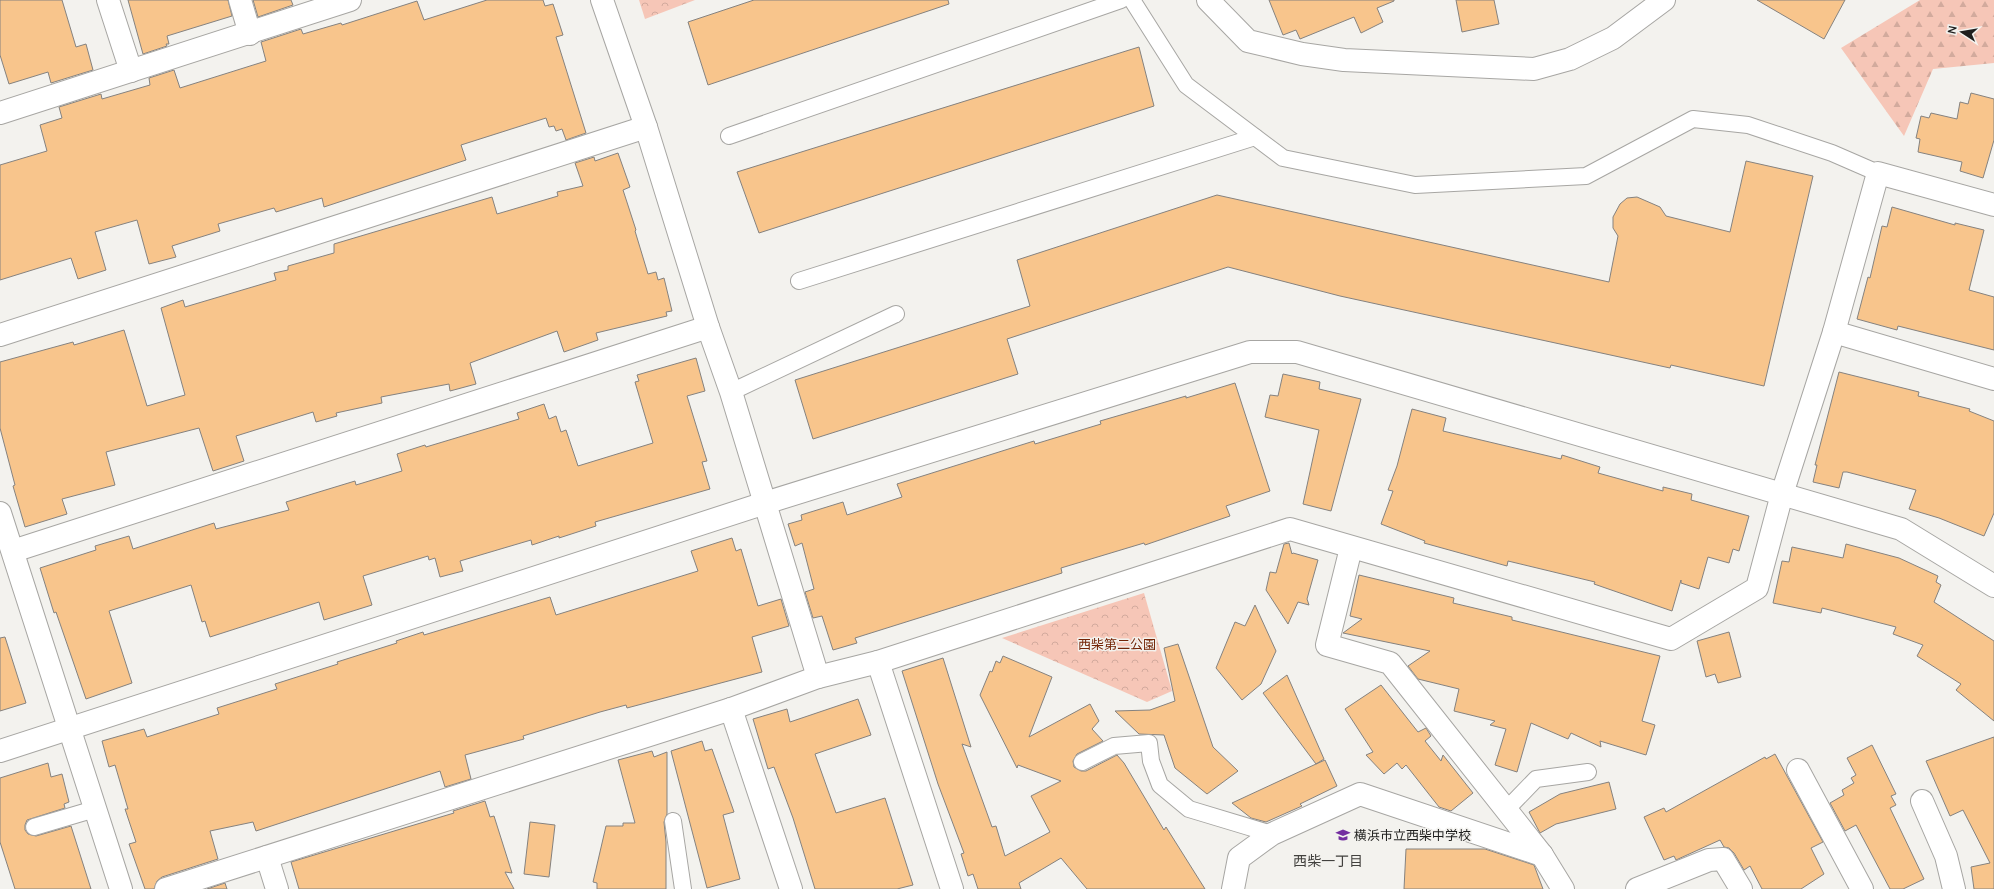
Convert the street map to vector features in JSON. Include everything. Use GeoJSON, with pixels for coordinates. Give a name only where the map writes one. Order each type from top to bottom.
{"type":"FeatureCollection","features":[{"type":"Feature","properties":{"kind":"street"},"geometry":{"type":"LineString","coordinates":[[108,0],[131,71]]}},
{"type":"Feature","properties":{"kind":"street"},"geometry":{"type":"LineString","coordinates":[[240,0],[250,34]]}},
{"type":"Feature","properties":{"kind":"street"},"geometry":{"type":"LineString","coordinates":[[0,113],[250,34],[350,0]]}},
{"type":"Feature","properties":{"kind":"street"},"geometry":{"type":"LineString","coordinates":[[602,0],[646,127],[708,327],[732,392],[818,676]]}},
{"type":"Feature","properties":{"kind":"street"},"geometry":{"type":"LineString","coordinates":[[1208,0],[1248,41],[1302,54],[1344,60],[1534,68],[1570,59],[1613,38],[1664,0]]}},
{"type":"Feature","properties":{"kind":"street"},"geometry":{"type":"LineString","coordinates":[[0,335],[646,127]]}},
{"type":"Feature","properties":{"kind":"street"},"geometry":{"type":"LineString","coordinates":[[166,889],[731,708],[818,676],[878,662],[1290,529],[1351,548],[1671,639],[1757,588],[1782,494],[1834,332],[1878,173],[1994,205]]}},
{"type":"Feature","properties":{"kind":"street"},"geometry":{"type":"LineString","coordinates":[[12,551],[708,327]]}},
{"type":"Feature","properties":{"kind":"street"},"geometry":{"type":"LineString","coordinates":[[1834,332],[1994,379]]}},
{"type":"Feature","properties":{"kind":"street"},"geometry":{"type":"LineString","coordinates":[[0,751],[765,502],[1250,352],[1297,352],[1901,529],[1994,586]]}},
{"type":"Feature","properties":{"kind":"street"},"geometry":{"type":"LineString","coordinates":[[0,513],[121,889]]}},
{"type":"Feature","properties":{"kind":"street"},"geometry":{"type":"LineString","coordinates":[[1351,548],[1327,645],[1390,663],[1542,854],[1563,889]]}},
{"type":"Feature","properties":{"kind":"street"},"geometry":{"type":"LineString","coordinates":[[878,662],[952,889]]}},
{"type":"Feature","properties":{"kind":"street"},"geometry":{"type":"LineString","coordinates":[[731,708],[791,889]]}},
{"type":"Feature","properties":{"kind":"street"},"geometry":{"type":"LineString","coordinates":[[1798,770],[1862,889]]}},
{"type":"Feature","properties":{"kind":"street"},"geometry":{"type":"LineString","coordinates":[[1233,889],[1239,858],[1272,834],[1360,794],[1542,854]]}},
{"type":"Feature","properties":{"kind":"street"},"geometry":{"type":"LineString","coordinates":[[1922,801],[1946,856],[1954,889]]}},
{"type":"Feature","properties":{"kind":"street"},"geometry":{"type":"LineString","coordinates":[[267,857],[277,889]]}},
{"type":"Feature","properties":{"kind":"street"},"geometry":{"type":"LineString","coordinates":[[1637,889],[1709,860],[1722,859],[1741,889]]}},
{"type":"Feature","properties":{"kind":"lane"},"geometry":{"type":"LineString","coordinates":[[729,136],[1121,0]]}},
{"type":"Feature","properties":{"kind":"lane"},"geometry":{"type":"LineString","coordinates":[[1132,0],[1186,85],[1283,158],[1415,185],[1586,176],[1693,119],[1748,125],[1832,153],[1878,173]]}},
{"type":"Feature","properties":{"kind":"lane"},"geometry":{"type":"LineString","coordinates":[[799,280],[1255,137]]}},
{"type":"Feature","properties":{"kind":"lane"},"geometry":{"type":"LineString","coordinates":[[732,392],[896,314]]}},
{"type":"Feature","properties":{"kind":"lane"},"geometry":{"type":"LineString","coordinates":[[1082,762],[1114,746],[1149,743],[1151,761],[1160,785],[1189,809],[1272,834]]}},
{"type":"Feature","properties":{"kind":"lane"},"geometry":{"type":"LineString","coordinates":[[1506,810],[1536,779],[1588,772]]}},
{"type":"Feature","properties":{"kind":"lane"},"geometry":{"type":"LineString","coordinates":[[34,827],[95,809]]}},
{"type":"Feature","properties":{"kind":"lane"},"geometry":{"type":"LineString","coordinates":[[673,821],[683,889]]}},
{"type":"Feature","properties":{"kind":"green space"},"geometry":{"type":"Polygon","coordinates":[[[639,0],[695,0],[645,19],[639,0]]]}},
{"type":"Feature","properties":{"kind":"green space"},"geometry":{"type":"Polygon","coordinates":[[[1920,0],[1994,0],[1994,63],[1933,69],[1904,136],[1841,48],[1920,0]]]}},
{"type":"Feature","properties":{"kind":"green space","name":"西柴第二公園"},"geometry":{"type":"Polygon","coordinates":[[[1144,593],[1172,691],[1147,702],[1002,638],[1144,593]]]}},
{"type":"Feature","properties":{"kind":"building"},"geometry":{"type":"Polygon","coordinates":[[[0,0],[62,0],[76,47],[86,44],[93,70],[51,83],[48,72],[9,84],[0,55],[0,0]]]}},
{"type":"Feature","properties":{"kind":"building"},"geometry":{"type":"Polygon","coordinates":[[[128,0],[228,0],[232,16],[167,36],[169,44],[166,44],[167,46],[143,54],[128,0]]]}},
{"type":"Feature","properties":{"kind":"building"},"geometry":{"type":"Polygon","coordinates":[[[253,0],[291,0],[293,5],[258,17],[253,0]]]}},
{"type":"Feature","properties":{"kind":"building"},"geometry":{"type":"Polygon","coordinates":[[[487,0],[543,0],[545,6],[553,4],[563,35],[556,37],[586,133],[566,140],[562,129],[556,131],[554,126],[549,127],[546,118],[461,145],[466,160],[324,207],[322,198],[276,212],[274,208],[218,224],[220,231],[172,246],[176,257],[149,264],[137,220],[95,232],[106,270],[78,279],[71,258],[0,280],[0,165],[47,151],[40,125],[62,118],[59,107],[101,94],[102,99],[150,85],[149,78],[174,70],[180,88],[266,61],[261,42],[301,29],[303,34],[341,23],[342,25],[417,1],[424,20],[487,0]]]}},
{"type":"Feature","properties":{"kind":"building"},"geometry":{"type":"Polygon","coordinates":[[[754,0],[948,0],[949,4],[708,85],[688,22],[754,0]]]}},
{"type":"Feature","properties":{"kind":"building"},"geometry":{"type":"Polygon","coordinates":[[[1269,0],[1394,1],[1377,8],[1383,22],[1361,33],[1354,17],[1300,39],[1296,30],[1283,35],[1269,0]]]}},
{"type":"Feature","properties":{"kind":"building"},"geometry":{"type":"Polygon","coordinates":[[[1456,0],[1494,0],[1499,24],[1462,32],[1456,0]]]}},
{"type":"Feature","properties":{"kind":"building"},"geometry":{"type":"Polygon","coordinates":[[[1757,0],[1845,0],[1824,39],[1757,0]]]}},
{"type":"Feature","properties":{"kind":"building"},"geometry":{"type":"Polygon","coordinates":[[[1139,47],[1154,106],[759,233],[737,172],[1139,47]]]}},
{"type":"Feature","properties":{"kind":"building"},"geometry":{"type":"Polygon","coordinates":[[[1971,93],[1994,99],[1994,140],[1983,178],[1960,171],[1962,162],[1918,152],[1920,139],[1916,138],[1921,116],[1929,118],[1931,113],[1957,119],[1960,102],[1968,104],[1971,93]]]}},
{"type":"Feature","properties":{"kind":"building"},"geometry":{"type":"Polygon","coordinates":[[[618,153],[630,187],[623,190],[648,274],[656,272],[658,280],[664,278],[672,311],[666,312],[667,316],[596,333],[598,340],[564,352],[557,331],[470,363],[476,384],[450,391],[449,384],[381,397],[382,403],[336,413],[337,416],[316,422],[313,412],[236,436],[244,461],[213,471],[199,428],[106,452],[115,485],[62,499],[67,514],[25,527],[13,486],[15,485],[0,428],[0,362],[73,342],[74,345],[124,330],[147,406],[185,395],[161,308],[183,300],[185,307],[276,280],[274,273],[288,270],[288,266],[334,253],[334,244],[492,197],[497,214],[558,196],[557,192],[583,186],[575,163],[594,157],[595,161],[618,153]]]}},
{"type":"Feature","properties":{"kind":"building"},"geometry":{"type":"Polygon","coordinates":[[[1746,161],[1813,176],[1764,386],[1671,365],[1670,368],[1340,296],[1228,267],[1007,339],[1018,374],[813,439],[795,380],[1030,306],[1017,260],[1217,195],[1609,282],[1618,236],[1613,228],[1613,217],[1620,204],[1627,198],[1637,197],[1660,207],[1666,216],[1730,232],[1746,161]]]}},
{"type":"Feature","properties":{"kind":"building"},"geometry":{"type":"Polygon","coordinates":[[[1892,207],[1955,225],[1955,223],[1984,230],[1969,290],[1994,297],[1994,350],[1898,326],[1897,330],[1857,319],[1868,277],[1870,278],[1882,226],[1887,227],[1892,207]]]}},
{"type":"Feature","properties":{"kind":"building"},"geometry":{"type":"Polygon","coordinates":[[[696,358],[705,391],[687,396],[707,461],[702,462],[710,489],[595,522],[596,526],[559,538],[559,536],[532,545],[531,540],[460,561],[463,571],[440,577],[435,558],[429,560],[428,556],[363,576],[372,605],[324,620],[319,602],[210,637],[205,621],[202,622],[191,585],[109,611],[132,683],[86,699],[56,612],[54,613],[40,568],[96,550],[95,546],[129,536],[133,549],[214,523],[216,529],[289,510],[286,502],[355,481],[356,485],[402,471],[397,454],[425,445],[426,447],[519,419],[517,413],[544,404],[549,419],[556,416],[561,432],[566,430],[578,466],[653,443],[635,382],[639,381],[637,375],[696,358]]]}},
{"type":"Feature","properties":{"kind":"building"},"geometry":{"type":"Polygon","coordinates":[[[1839,372],[1919,392],[1918,396],[1970,409],[1969,411],[1994,421],[1994,513],[1984,536],[1939,518],[1909,509],[1916,490],[1847,472],[1843,472],[1839,488],[1813,482],[1817,465],[1815,465],[1839,372]]]}},
{"type":"Feature","properties":{"kind":"building"},"geometry":{"type":"Polygon","coordinates":[[[1283,374],[1320,382],[1319,389],[1361,399],[1331,511],[1303,504],[1319,430],[1265,417],[1270,395],[1278,396],[1283,374]]]}},
{"type":"Feature","properties":{"kind":"building"},"geometry":{"type":"Polygon","coordinates":[[[1235,383],[1270,491],[1226,506],[1230,516],[1145,545],[1144,543],[1061,568],[1062,573],[855,638],[857,643],[833,650],[822,616],[813,618],[805,592],[814,589],[802,543],[795,546],[788,524],[802,520],[801,515],[843,502],[847,515],[902,497],[897,484],[1034,441],[1035,444],[1101,424],[1100,421],[1235,383]]]}},
{"type":"Feature","properties":{"kind":"building"},"geometry":{"type":"Polygon","coordinates":[[[1412,409],[1446,418],[1443,431],[1561,459],[1562,455],[1600,467],[1598,473],[1663,491],[1663,487],[1692,494],[1691,500],[1749,516],[1739,551],[1733,549],[1729,563],[1708,557],[1699,589],[1681,583],[1681,580],[1672,611],[1594,584],[1595,582],[1508,561],[1507,566],[1424,543],[1425,541],[1381,524],[1393,491],[1388,490],[1397,466],[1412,409]]]}},
{"type":"Feature","properties":{"kind":"building"},"geometry":{"type":"Polygon","coordinates":[[[732,538],[736,551],[741,549],[758,606],[781,599],[789,626],[752,637],[762,672],[627,708],[626,705],[600,712],[523,736],[524,739],[465,755],[471,779],[445,787],[440,771],[256,831],[253,822],[210,831],[218,859],[162,877],[157,881],[154,889],[145,889],[129,844],[136,842],[125,809],[128,809],[115,765],[109,767],[102,741],[144,729],[147,737],[219,714],[217,708],[277,689],[275,684],[338,664],[337,662],[397,643],[396,641],[423,632],[424,635],[550,597],[556,615],[698,571],[691,551],[732,538]]]}},
{"type":"Feature","properties":{"kind":"building"},"geometry":{"type":"Polygon","coordinates":[[[1289,543],[1292,554],[1318,560],[1307,599],[1309,605],[1298,602],[1288,624],[1266,590],[1270,572],[1276,573],[1284,544],[1289,543]]]}},
{"type":"Feature","properties":{"kind":"building"},"geometry":{"type":"Polygon","coordinates":[[[1846,544],[1899,558],[1938,576],[1936,582],[1941,585],[1934,602],[1994,641],[1994,721],[1956,690],[1961,684],[1917,656],[1923,645],[1893,634],[1896,627],[1822,608],[1821,613],[1773,603],[1782,561],[1789,562],[1792,547],[1843,558],[1846,544]]]}},
{"type":"Feature","properties":{"kind":"building"},"geometry":{"type":"Polygon","coordinates":[[[1359,575],[1454,598],[1453,603],[1512,617],[1512,620],[1660,656],[1642,721],[1655,725],[1646,755],[1600,741],[1601,747],[1571,733],[1568,739],[1531,723],[1517,772],[1495,765],[1506,729],[1490,725],[1495,721],[1454,711],[1459,689],[1418,679],[1408,666],[1430,651],[1343,633],[1362,619],[1350,616],[1359,575]]]}},
{"type":"Feature","properties":{"kind":"building"},"geometry":{"type":"Polygon","coordinates":[[[1255,605],[1276,651],[1261,684],[1242,700],[1216,668],[1235,622],[1245,626],[1255,605]]]}},
{"type":"Feature","properties":{"kind":"building"},"geometry":{"type":"Polygon","coordinates":[[[1729,632],[1741,677],[1718,683],[1715,674],[1706,677],[1697,641],[1729,632]]]}},
{"type":"Feature","properties":{"kind":"building"},"geometry":{"type":"Polygon","coordinates":[[[5,637],[26,703],[0,711],[0,638],[5,637]]]}},
{"type":"Feature","properties":{"kind":"building"},"geometry":{"type":"Polygon","coordinates":[[[1178,644],[1213,747],[1238,771],[1207,794],[1175,768],[1164,735],[1139,734],[1115,711],[1150,710],[1175,701],[1164,648],[1178,644]]]}},
{"type":"Feature","properties":{"kind":"building"},"geometry":{"type":"Polygon","coordinates":[[[1003,656],[1052,677],[1029,737],[1090,704],[1099,721],[1092,729],[1103,741],[1077,754],[1073,761],[1074,767],[1081,771],[1086,771],[1117,755],[1124,763],[1164,830],[1166,827],[1205,889],[1087,889],[1061,858],[1019,883],[1021,889],[978,889],[973,874],[968,876],[961,854],[964,853],[938,784],[902,671],[943,658],[971,747],[962,744],[992,827],[996,826],[1005,856],[1050,832],[1031,796],[1061,781],[1018,765],[1017,768],[980,695],[990,671],[992,672],[996,661],[1000,663],[1003,656]]]}},
{"type":"Feature","properties":{"kind":"building"},"geometry":{"type":"Polygon","coordinates":[[[1287,675],[1324,759],[1316,764],[1263,693],[1287,675]]]}},
{"type":"Feature","properties":{"kind":"building"},"geometry":{"type":"Polygon","coordinates":[[[1381,685],[1418,732],[1426,728],[1431,736],[1425,741],[1441,761],[1443,755],[1473,793],[1451,811],[1439,807],[1406,765],[1402,769],[1397,763],[1384,774],[1366,755],[1373,752],[1345,709],[1381,685]]]}},
{"type":"Feature","properties":{"kind":"building"},"geometry":{"type":"Polygon","coordinates":[[[858,699],[871,735],[815,754],[836,813],[885,798],[913,885],[897,889],[815,889],[793,818],[774,767],[768,769],[753,719],[787,709],[790,722],[858,699]]]}},
{"type":"Feature","properties":{"kind":"building"},"geometry":{"type":"Polygon","coordinates":[[[1994,737],[1994,889],[1974,889],[1971,867],[1990,863],[1963,810],[1950,816],[1926,761],[1994,737]]]}},
{"type":"Feature","properties":{"kind":"building"},"geometry":{"type":"Polygon","coordinates":[[[702,741],[705,751],[712,749],[734,812],[723,815],[740,879],[707,888],[671,751],[702,741]]]}},
{"type":"Feature","properties":{"kind":"building"},"geometry":{"type":"Polygon","coordinates":[[[1872,745],[1896,794],[1891,796],[1896,805],[1890,808],[1924,879],[1903,889],[1890,889],[1856,825],[1845,831],[1830,803],[1844,795],[1842,790],[1854,783],[1851,778],[1856,775],[1847,758],[1872,745]]]}},
{"type":"Feature","properties":{"kind":"building"},"geometry":{"type":"Polygon","coordinates":[[[652,751],[654,757],[667,752],[667,814],[664,822],[666,842],[666,889],[597,889],[597,883],[593,882],[606,826],[623,826],[623,823],[635,823],[618,760],[652,751]]]}},
{"type":"Feature","properties":{"kind":"building"},"geometry":{"type":"Polygon","coordinates":[[[1775,754],[1823,842],[1811,848],[1824,874],[1801,889],[1762,889],[1750,866],[1744,870],[1734,853],[1729,848],[1724,847],[1720,840],[1676,860],[1674,856],[1664,860],[1644,817],[1664,808],[1666,812],[1765,757],[1766,759],[1775,754]]]}},
{"type":"Feature","properties":{"kind":"building"},"geometry":{"type":"Polygon","coordinates":[[[1325,760],[1337,786],[1300,804],[1302,806],[1266,822],[1251,818],[1232,803],[1325,760]]]}},
{"type":"Feature","properties":{"kind":"building"},"geometry":{"type":"Polygon","coordinates":[[[48,763],[51,777],[62,774],[69,802],[64,804],[65,808],[27,820],[25,830],[28,834],[36,836],[71,826],[91,889],[15,889],[0,842],[0,778],[48,763]]]}},
{"type":"Feature","properties":{"kind":"building"},"geometry":{"type":"Polygon","coordinates":[[[1609,782],[1616,809],[1556,824],[1540,833],[1529,812],[1560,794],[1609,782]]]}},
{"type":"Feature","properties":{"kind":"building"},"geometry":{"type":"Polygon","coordinates":[[[485,801],[490,817],[494,816],[512,873],[505,872],[514,889],[299,889],[291,862],[454,813],[453,811],[485,801]]]}},
{"type":"Feature","properties":{"kind":"building"},"geometry":{"type":"Polygon","coordinates":[[[530,822],[555,825],[549,877],[524,874],[530,822]]]}},
{"type":"Feature","properties":{"kind":"building"},"geometry":{"type":"Polygon","coordinates":[[[1406,849],[1485,849],[1534,865],[1543,889],[1404,889],[1406,849]]]}},
{"type":"Feature","properties":{"kind":"building"},"geometry":{"type":"Polygon","coordinates":[[[225,883],[227,889],[207,889],[225,883]]]}},
{"type":"Feature","properties":{"kind":"place","name":"横浜市立西柴中学校"},"geometry":{"type":"Point","coordinates":[1343,835]}},
{"type":"Feature","properties":{"kind":"district","name":"西柴一丁目"},"geometry":{"type":"Point","coordinates":[1328,861]}}]}
